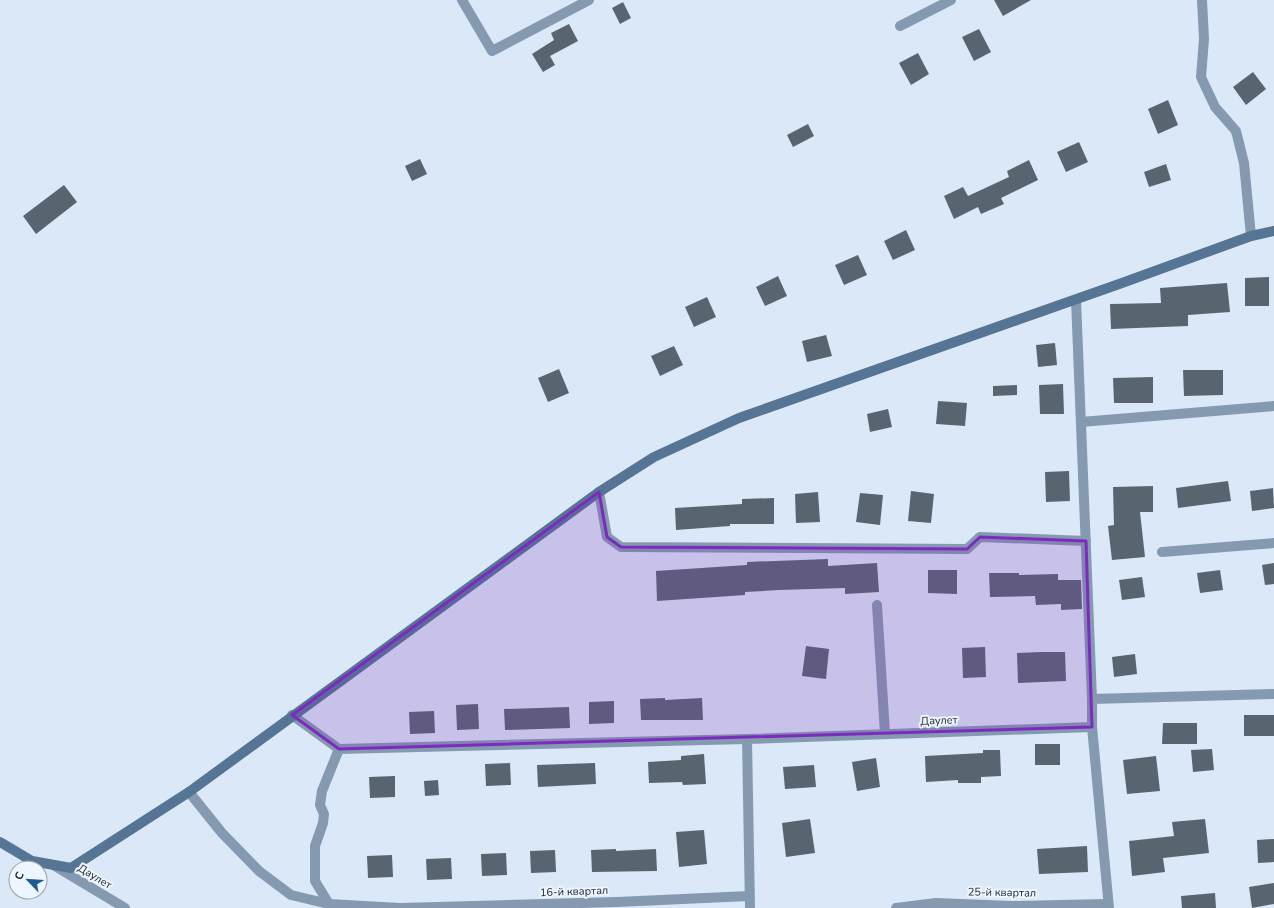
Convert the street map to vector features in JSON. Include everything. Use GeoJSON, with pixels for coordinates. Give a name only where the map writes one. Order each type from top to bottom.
{"type":"FeatureCollection","features":[{"type":"Feature","properties":{"kind":"street"},"geometry":{"type":"LineString","coordinates":[[462,0],[492,51],[589,0]]}},
{"type":"Feature","properties":{"kind":"street"},"geometry":{"type":"LineString","coordinates":[[900,26],[951,0]]}},
{"type":"Feature","properties":{"kind":"street"},"geometry":{"type":"LineString","coordinates":[[1202,0],[1204,40],[1201,77],[1215,106],[1236,131],[1244,163],[1251,236]]}},
{"type":"Feature","properties":{"kind":"street"},"geometry":{"type":"LineString","coordinates":[[0,842],[32,861],[71,868],[189,792],[292,715],[599,492],[654,457],[739,418],[1076,300],[1251,236],[1274,231]]}},
{"type":"Feature","properties":{"kind":"street"},"geometry":{"type":"LineString","coordinates":[[1076,300],[1092,727],[1109,906]]}},
{"type":"Feature","properties":{"kind":"street"},"geometry":{"type":"LineString","coordinates":[[1081,422],[1274,406]]}},
{"type":"Feature","properties":{"kind":"street"},"geometry":{"type":"LineString","coordinates":[[599,492],[607,537],[621,547],[968,548],[980,537],[1086,541]]}},
{"type":"Feature","properties":{"kind":"street"},"geometry":{"type":"LineString","coordinates":[[1162,552],[1274,543]]}},
{"type":"Feature","properties":{"kind":"street"},"geometry":{"type":"LineString","coordinates":[[877,605],[885,734]]}},
{"type":"Feature","properties":{"kind":"street"},"geometry":{"type":"LineString","coordinates":[[1092,700],[1274,694]]}},
{"type":"Feature","properties":{"kind":"street"},"geometry":{"type":"LineString","coordinates":[[292,715],[339,749],[322,791],[320,805],[324,814],[323,823],[315,846],[315,881],[329,904]]}},
{"type":"Feature","properties":{"kind":"street","name":"Даулет"},"geometry":{"type":"LineString","coordinates":[[339,749],[748,739],[1092,727]]}},
{"type":"Feature","properties":{"kind":"street"},"geometry":{"type":"LineString","coordinates":[[748,739],[750,908]]}},
{"type":"Feature","properties":{"kind":"street","name":"16-й квартал"},"geometry":{"type":"LineString","coordinates":[[189,792],[222,833],[258,871],[291,895],[329,904],[400,908],[618,905],[749,896]]}},
{"type":"Feature","properties":{"kind":"street","name":"Даулет"},"geometry":{"type":"LineString","coordinates":[[53,865],[125,908]]}},
{"type":"Feature","properties":{"kind":"street","name":"25-й квартал"},"geometry":{"type":"LineString","coordinates":[[896,908],[936,903],[1011,906],[1109,906]]}},
{"type":"Feature","properties":{"kind":"highlighted area"},"geometry":{"type":"Polygon","coordinates":[[[599,492],[607,537],[621,547],[967,549],[980,537],[1086,541],[1092,727],[339,749],[292,715],[599,492]]]}},
{"type":"Feature","properties":{"kind":"building"},"geometry":{"type":"Polygon","coordinates":[[[994,0],[1031,0],[1003,16],[994,0]]]}},
{"type":"Feature","properties":{"kind":"building"},"geometry":{"type":"Polygon","coordinates":[[[623,2],[631,18],[620,24],[612,8],[623,2]]]}},
{"type":"Feature","properties":{"kind":"building"},"geometry":{"type":"Polygon","coordinates":[[[569,24],[578,41],[550,56],[555,65],[543,72],[532,54],[554,40],[551,33],[569,24]]]}},
{"type":"Feature","properties":{"kind":"building"},"geometry":{"type":"Polygon","coordinates":[[[979,29],[991,52],[974,61],[962,37],[979,29]]]}},
{"type":"Feature","properties":{"kind":"building"},"geometry":{"type":"Polygon","coordinates":[[[918,53],[929,74],[911,85],[899,63],[918,53]]]}},
{"type":"Feature","properties":{"kind":"building"},"geometry":{"type":"Polygon","coordinates":[[[1253,72],[1266,89],[1246,105],[1233,87],[1253,72]]]}},
{"type":"Feature","properties":{"kind":"building"},"geometry":{"type":"Polygon","coordinates":[[[1168,100],[1178,125],[1158,134],[1148,109],[1168,100]]]}},
{"type":"Feature","properties":{"kind":"building"},"geometry":{"type":"Polygon","coordinates":[[[808,124],[814,136],[793,147],[787,135],[808,124]]]}},
{"type":"Feature","properties":{"kind":"building"},"geometry":{"type":"Polygon","coordinates":[[[1079,142],[1088,162],[1066,172],[1057,152],[1079,142]]]}},
{"type":"Feature","properties":{"kind":"building"},"geometry":{"type":"Polygon","coordinates":[[[420,159],[427,174],[412,181],[405,166],[420,159]]]}},
{"type":"Feature","properties":{"kind":"building"},"geometry":{"type":"Polygon","coordinates":[[[1029,160],[1038,180],[1001,198],[1004,204],[981,214],[978,207],[954,219],[944,196],[963,187],[968,196],[1009,177],[1007,171],[1029,160]]]}},
{"type":"Feature","properties":{"kind":"building"},"geometry":{"type":"Polygon","coordinates":[[[1166,164],[1171,180],[1149,187],[1144,172],[1166,164]]]}},
{"type":"Feature","properties":{"kind":"building"},"geometry":{"type":"Polygon","coordinates":[[[64,185],[77,202],[36,234],[23,216],[64,185]]]}},
{"type":"Feature","properties":{"kind":"building"},"geometry":{"type":"Polygon","coordinates":[[[906,230],[915,250],[893,260],[884,241],[906,230]]]}},
{"type":"Feature","properties":{"kind":"building"},"geometry":{"type":"Polygon","coordinates":[[[858,255],[867,275],[844,285],[835,265],[858,255]]]}},
{"type":"Feature","properties":{"kind":"building"},"geometry":{"type":"Polygon","coordinates":[[[778,276],[787,296],[765,306],[756,287],[778,276]]]}},
{"type":"Feature","properties":{"kind":"building"},"geometry":{"type":"Polygon","coordinates":[[[1269,277],[1269,306],[1245,306],[1245,278],[1269,277]]]}},
{"type":"Feature","properties":{"kind":"building"},"geometry":{"type":"Polygon","coordinates":[[[1227,283],[1230,312],[1188,315],[1188,326],[1111,329],[1110,304],[1161,303],[1160,288],[1227,283]]]}},
{"type":"Feature","properties":{"kind":"building"},"geometry":{"type":"Polygon","coordinates":[[[707,297],[716,317],[694,327],[685,307],[707,297]]]}},
{"type":"Feature","properties":{"kind":"building"},"geometry":{"type":"Polygon","coordinates":[[[826,335],[832,356],[807,362],[802,341],[826,335]]]}},
{"type":"Feature","properties":{"kind":"building"},"geometry":{"type":"Polygon","coordinates":[[[1055,343],[1057,365],[1038,367],[1036,345],[1055,343]]]}},
{"type":"Feature","properties":{"kind":"building"},"geometry":{"type":"Polygon","coordinates":[[[674,346],[683,365],[660,376],[651,356],[674,346]]]}},
{"type":"Feature","properties":{"kind":"building"},"geometry":{"type":"Polygon","coordinates":[[[559,369],[569,393],[548,402],[538,378],[559,369]]]}},
{"type":"Feature","properties":{"kind":"building"},"geometry":{"type":"Polygon","coordinates":[[[1183,370],[1223,370],[1223,395],[1184,396],[1183,370]]]}},
{"type":"Feature","properties":{"kind":"building"},"geometry":{"type":"Polygon","coordinates":[[[1153,377],[1153,403],[1114,403],[1113,378],[1153,377]]]}},
{"type":"Feature","properties":{"kind":"building"},"geometry":{"type":"Polygon","coordinates":[[[1063,384],[1064,414],[1040,414],[1039,385],[1063,384]]]}},
{"type":"Feature","properties":{"kind":"building"},"geometry":{"type":"Polygon","coordinates":[[[1017,385],[1017,395],[993,396],[993,386],[1017,385]]]}},
{"type":"Feature","properties":{"kind":"building"},"geometry":{"type":"Polygon","coordinates":[[[938,401],[967,403],[965,426],[936,424],[938,401]]]}},
{"type":"Feature","properties":{"kind":"building"},"geometry":{"type":"Polygon","coordinates":[[[888,409],[892,427],[870,432],[867,414],[888,409]]]}},
{"type":"Feature","properties":{"kind":"building"},"geometry":{"type":"Polygon","coordinates":[[[1069,471],[1070,501],[1046,502],[1045,472],[1069,471]]]}},
{"type":"Feature","properties":{"kind":"building"},"geometry":{"type":"Polygon","coordinates":[[[1228,481],[1231,501],[1178,508],[1176,488],[1228,481]]]}},
{"type":"Feature","properties":{"kind":"building"},"geometry":{"type":"Polygon","coordinates":[[[1153,486],[1153,512],[1140,512],[1145,557],[1112,560],[1108,526],[1114,525],[1113,487],[1153,486]]]}},
{"type":"Feature","properties":{"kind":"building"},"geometry":{"type":"Polygon","coordinates":[[[1273,488],[1274,508],[1252,511],[1250,491],[1273,488]]]}},
{"type":"Feature","properties":{"kind":"building"},"geometry":{"type":"Polygon","coordinates":[[[911,491],[934,494],[931,523],[908,521],[911,491]]]}},
{"type":"Feature","properties":{"kind":"building"},"geometry":{"type":"Polygon","coordinates":[[[818,492],[820,522],[796,523],[795,494],[818,492]]]}},
{"type":"Feature","properties":{"kind":"building"},"geometry":{"type":"Polygon","coordinates":[[[860,493],[883,495],[880,525],[856,522],[860,493]]]}},
{"type":"Feature","properties":{"kind":"building"},"geometry":{"type":"Polygon","coordinates":[[[774,498],[774,524],[730,524],[730,526],[676,530],[675,508],[742,504],[742,499],[774,498]]]}},
{"type":"Feature","properties":{"kind":"building"},"geometry":{"type":"Polygon","coordinates":[[[828,559],[828,566],[877,563],[879,592],[845,594],[845,588],[779,590],[745,592],[745,595],[657,601],[656,571],[747,565],[747,562],[828,559]]]}},
{"type":"Feature","properties":{"kind":"building"},"geometry":{"type":"Polygon","coordinates":[[[1274,563],[1274,584],[1265,585],[1262,565],[1274,563]]]}},
{"type":"Feature","properties":{"kind":"building"},"geometry":{"type":"Polygon","coordinates":[[[928,570],[957,570],[957,594],[928,593],[928,570]]]}},
{"type":"Feature","properties":{"kind":"building"},"geometry":{"type":"Polygon","coordinates":[[[1220,570],[1223,590],[1200,593],[1197,573],[1220,570]]]}},
{"type":"Feature","properties":{"kind":"building"},"geometry":{"type":"Polygon","coordinates":[[[989,573],[1019,573],[1019,575],[1058,574],[1058,580],[1081,580],[1082,609],[1061,610],[1061,604],[1036,605],[1035,596],[990,597],[989,573]]]}},
{"type":"Feature","properties":{"kind":"building"},"geometry":{"type":"Polygon","coordinates":[[[1142,577],[1145,597],[1122,600],[1119,580],[1142,577]]]}},
{"type":"Feature","properties":{"kind":"building"},"geometry":{"type":"Polygon","coordinates":[[[806,646],[829,649],[826,679],[802,676],[806,646]]]}},
{"type":"Feature","properties":{"kind":"building"},"geometry":{"type":"Polygon","coordinates":[[[985,647],[986,677],[963,678],[962,648],[985,647]]]}},
{"type":"Feature","properties":{"kind":"building"},"geometry":{"type":"Polygon","coordinates":[[[1065,652],[1066,681],[1018,683],[1017,653],[1065,652]]]}},
{"type":"Feature","properties":{"kind":"building"},"geometry":{"type":"Polygon","coordinates":[[[1135,654],[1137,674],[1114,677],[1112,657],[1135,654]]]}},
{"type":"Feature","properties":{"kind":"building"},"geometry":{"type":"Polygon","coordinates":[[[665,698],[665,700],[702,698],[703,720],[641,720],[640,699],[665,698]]]}},
{"type":"Feature","properties":{"kind":"building"},"geometry":{"type":"Polygon","coordinates":[[[614,701],[614,723],[589,724],[589,702],[614,701]]]}},
{"type":"Feature","properties":{"kind":"building"},"geometry":{"type":"Polygon","coordinates":[[[478,704],[479,729],[457,730],[456,705],[478,704]]]}},
{"type":"Feature","properties":{"kind":"building"},"geometry":{"type":"Polygon","coordinates":[[[569,707],[570,728],[505,730],[504,709],[569,707]]]}},
{"type":"Feature","properties":{"kind":"building"},"geometry":{"type":"Polygon","coordinates":[[[434,711],[435,733],[410,734],[409,712],[434,711]]]}},
{"type":"Feature","properties":{"kind":"building"},"geometry":{"type":"Polygon","coordinates":[[[1244,715],[1274,715],[1274,736],[1244,736],[1244,715]]]}},
{"type":"Feature","properties":{"kind":"building"},"geometry":{"type":"Polygon","coordinates":[[[1163,723],[1197,723],[1197,744],[1162,744],[1163,723]]]}},
{"type":"Feature","properties":{"kind":"building"},"geometry":{"type":"Polygon","coordinates":[[[1035,744],[1060,744],[1060,765],[1035,765],[1035,744]]]}},
{"type":"Feature","properties":{"kind":"building"},"geometry":{"type":"Polygon","coordinates":[[[1212,749],[1214,770],[1193,772],[1191,750],[1212,749]]]}},
{"type":"Feature","properties":{"kind":"building"},"geometry":{"type":"Polygon","coordinates":[[[983,750],[1000,750],[1001,776],[981,777],[981,783],[958,783],[958,780],[926,782],[925,756],[983,753],[983,750]]]}},
{"type":"Feature","properties":{"kind":"building"},"geometry":{"type":"Polygon","coordinates":[[[704,754],[706,784],[683,785],[682,782],[649,783],[648,762],[681,760],[681,756],[704,754]]]}},
{"type":"Feature","properties":{"kind":"building"},"geometry":{"type":"Polygon","coordinates":[[[1156,756],[1160,791],[1127,794],[1123,760],[1156,756]]]}},
{"type":"Feature","properties":{"kind":"building"},"geometry":{"type":"Polygon","coordinates":[[[876,758],[880,787],[857,791],[852,762],[876,758]]]}},
{"type":"Feature","properties":{"kind":"building"},"geometry":{"type":"Polygon","coordinates":[[[510,763],[511,785],[486,786],[485,764],[510,763]]]}},
{"type":"Feature","properties":{"kind":"building"},"geometry":{"type":"Polygon","coordinates":[[[595,763],[596,784],[538,787],[537,765],[595,763]]]}},
{"type":"Feature","properties":{"kind":"building"},"geometry":{"type":"Polygon","coordinates":[[[814,765],[816,787],[785,789],[783,767],[814,765]]]}},
{"type":"Feature","properties":{"kind":"building"},"geometry":{"type":"Polygon","coordinates":[[[395,776],[395,797],[370,798],[369,777],[395,776]]]}},
{"type":"Feature","properties":{"kind":"building"},"geometry":{"type":"Polygon","coordinates":[[[438,780],[439,795],[425,796],[424,781],[438,780]]]}},
{"type":"Feature","properties":{"kind":"building"},"geometry":{"type":"Polygon","coordinates":[[[810,819],[815,853],[786,857],[782,823],[810,819]]]}},
{"type":"Feature","properties":{"kind":"building"},"geometry":{"type":"Polygon","coordinates":[[[1205,819],[1209,853],[1163,858],[1165,872],[1132,876],[1129,841],[1174,836],[1172,822],[1205,819]]]}},
{"type":"Feature","properties":{"kind":"building"},"geometry":{"type":"Polygon","coordinates":[[[704,830],[707,864],[679,867],[676,832],[704,830]]]}},
{"type":"Feature","properties":{"kind":"building"},"geometry":{"type":"Polygon","coordinates":[[[1274,839],[1274,862],[1258,863],[1257,840],[1274,839]]]}},
{"type":"Feature","properties":{"kind":"building"},"geometry":{"type":"Polygon","coordinates":[[[1087,846],[1088,872],[1039,874],[1037,849],[1087,846]]]}},
{"type":"Feature","properties":{"kind":"building"},"geometry":{"type":"Polygon","coordinates":[[[616,849],[616,851],[656,849],[657,871],[592,872],[591,850],[616,849]]]}},
{"type":"Feature","properties":{"kind":"building"},"geometry":{"type":"Polygon","coordinates":[[[555,850],[556,872],[531,873],[530,851],[555,850]]]}},
{"type":"Feature","properties":{"kind":"building"},"geometry":{"type":"Polygon","coordinates":[[[506,853],[507,875],[482,876],[481,854],[506,853]]]}},
{"type":"Feature","properties":{"kind":"building"},"geometry":{"type":"Polygon","coordinates":[[[392,855],[393,877],[368,878],[367,856],[392,855]]]}},
{"type":"Feature","properties":{"kind":"building"},"geometry":{"type":"Polygon","coordinates":[[[451,858],[452,879],[427,880],[426,859],[451,858]]]}},
{"type":"Feature","properties":{"kind":"building"},"geometry":{"type":"Polygon","coordinates":[[[1274,883],[1274,904],[1252,908],[1249,887],[1274,883]]]}},
{"type":"Feature","properties":{"kind":"building"},"geometry":{"type":"Polygon","coordinates":[[[1215,893],[1216,908],[1182,908],[1181,896],[1215,893]]]}}]}
